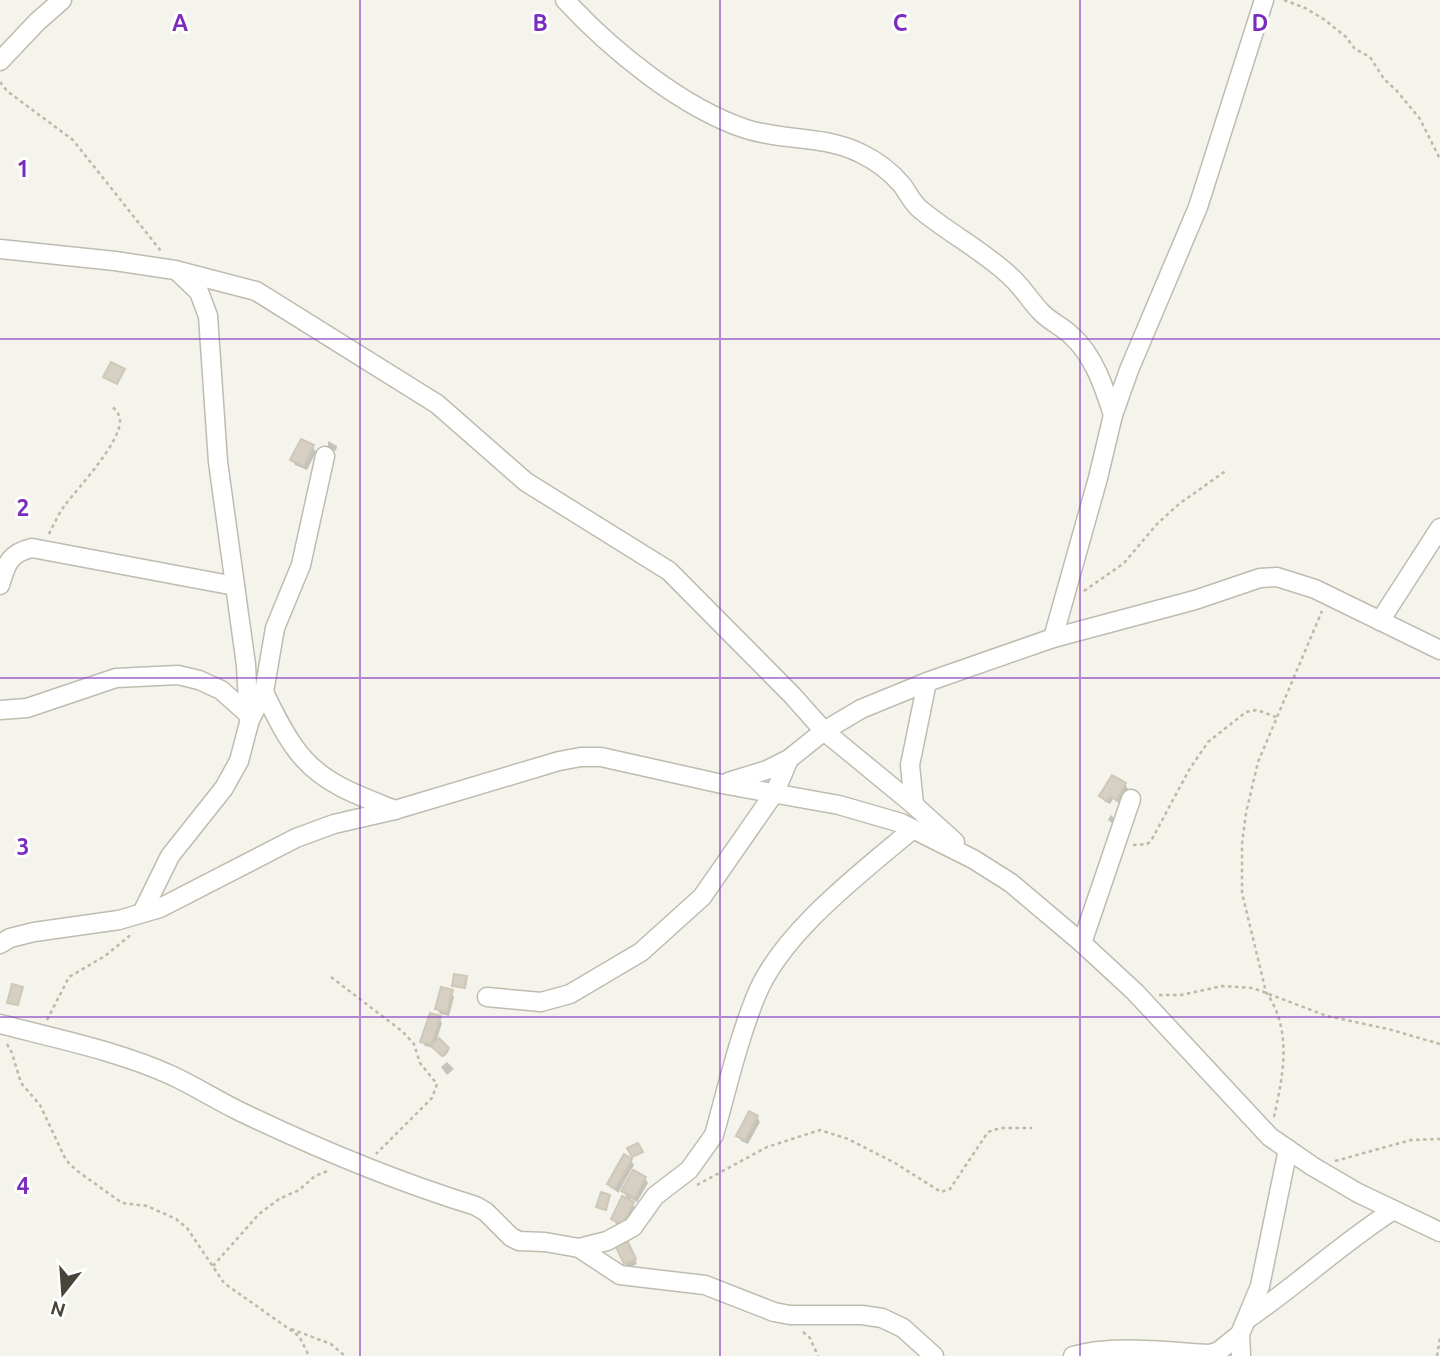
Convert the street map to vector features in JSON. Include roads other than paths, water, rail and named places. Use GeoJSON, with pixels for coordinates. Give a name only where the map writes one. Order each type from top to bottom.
{"type":"FeatureCollection","features":[{"type":"Feature","properties":{"kind":"street"},"geometry":{"type":"LineString","coordinates":[[0,61],[62,0]]}},
{"type":"Feature","properties":{"kind":"street"},"geometry":{"type":"LineString","coordinates":[[565,0],[591,28],[632,63],[671,90],[727,121],[758,132],[843,146],[870,158],[882,167],[899,182],[919,209],[1010,275],[1042,313],[1073,337],[1092,362],[1112,415]]}},
{"type":"Feature","properties":{"kind":"street"},"geometry":{"type":"LineString","coordinates":[[1053,639],[1112,415],[1198,207],[1264,0]]}},
{"type":"Feature","properties":{"kind":"street"},"geometry":{"type":"LineString","coordinates":[[0,249],[175,270],[256,291],[437,404],[526,482],[669,571],[824,731],[914,805],[973,859]]}},
{"type":"Feature","properties":{"kind":"street"},"geometry":{"type":"LineString","coordinates":[[175,270],[199,292],[208,316],[218,462],[246,665],[249,719]]}},
{"type":"Feature","properties":{"kind":"street"},"geometry":{"type":"LineString","coordinates":[[144,911],[159,874],[170,856],[229,779],[239,761],[249,719],[264,692],[273,636],[301,565],[325,456]]}},
{"type":"Feature","properties":{"kind":"street"},"geometry":{"type":"LineString","coordinates":[[1380,621],[1440,528]]}},
{"type":"Feature","properties":{"kind":"street"},"geometry":{"type":"LineString","coordinates":[[0,585],[10,557],[23,550],[40,549],[235,586]]}},
{"type":"Feature","properties":{"kind":"street"},"geometry":{"type":"LineString","coordinates":[[722,784],[747,778],[789,759],[824,731],[861,709],[927,682],[1053,639],[1195,600],[1260,578],[1292,580],[1440,650]]}},
{"type":"Feature","properties":{"kind":"street"},"geometry":{"type":"LineString","coordinates":[[0,710],[27,708],[116,678],[178,676],[199,680],[221,690],[249,719]]}},
{"type":"Feature","properties":{"kind":"street"},"geometry":{"type":"LineString","coordinates":[[914,805],[910,765],[927,682]]}},
{"type":"Feature","properties":{"kind":"street"},"geometry":{"type":"LineString","coordinates":[[264,692],[303,758],[344,789],[395,810]]}},
{"type":"Feature","properties":{"kind":"street"},"geometry":{"type":"LineString","coordinates":[[0,944],[10,938],[34,932],[119,920],[160,908],[296,838],[334,824],[395,810],[559,761],[601,757],[722,784],[839,805],[901,823],[973,859],[1011,883],[1083,943],[1135,992],[1270,1137],[1312,1166],[1392,1210],[1440,1232]]}},
{"type":"Feature","properties":{"kind":"street"},"geometry":{"type":"LineString","coordinates":[[487,997],[541,1002],[570,994],[640,952],[702,897],[775,792],[789,759]]}},
{"type":"Feature","properties":{"kind":"street"},"geometry":{"type":"LineString","coordinates":[[1083,943],[1131,799]]}},
{"type":"Feature","properties":{"kind":"street"},"geometry":{"type":"LineString","coordinates":[[579,1248],[607,1241],[633,1227],[655,1196],[689,1170],[710,1144],[757,994],[786,946],[846,885],[914,829]]}},
{"type":"Feature","properties":{"kind":"street"},"geometry":{"type":"LineString","coordinates":[[0,1024],[133,1061],[173,1076],[237,1110],[354,1162],[476,1206],[486,1212],[510,1237],[519,1241],[579,1248],[620,1275],[705,1286],[774,1312],[800,1317],[862,1315],[882,1318],[903,1328],[934,1356]]}},
{"type":"Feature","properties":{"kind":"street"},"geometry":{"type":"LineString","coordinates":[[1241,1356],[1243,1327],[1260,1286],[1288,1149]]}},
{"type":"Feature","properties":{"kind":"street"},"geometry":{"type":"LineString","coordinates":[[1073,1356],[1083,1353],[1132,1351],[1210,1354],[1219,1351],[1243,1327],[1392,1210]]}}]}
